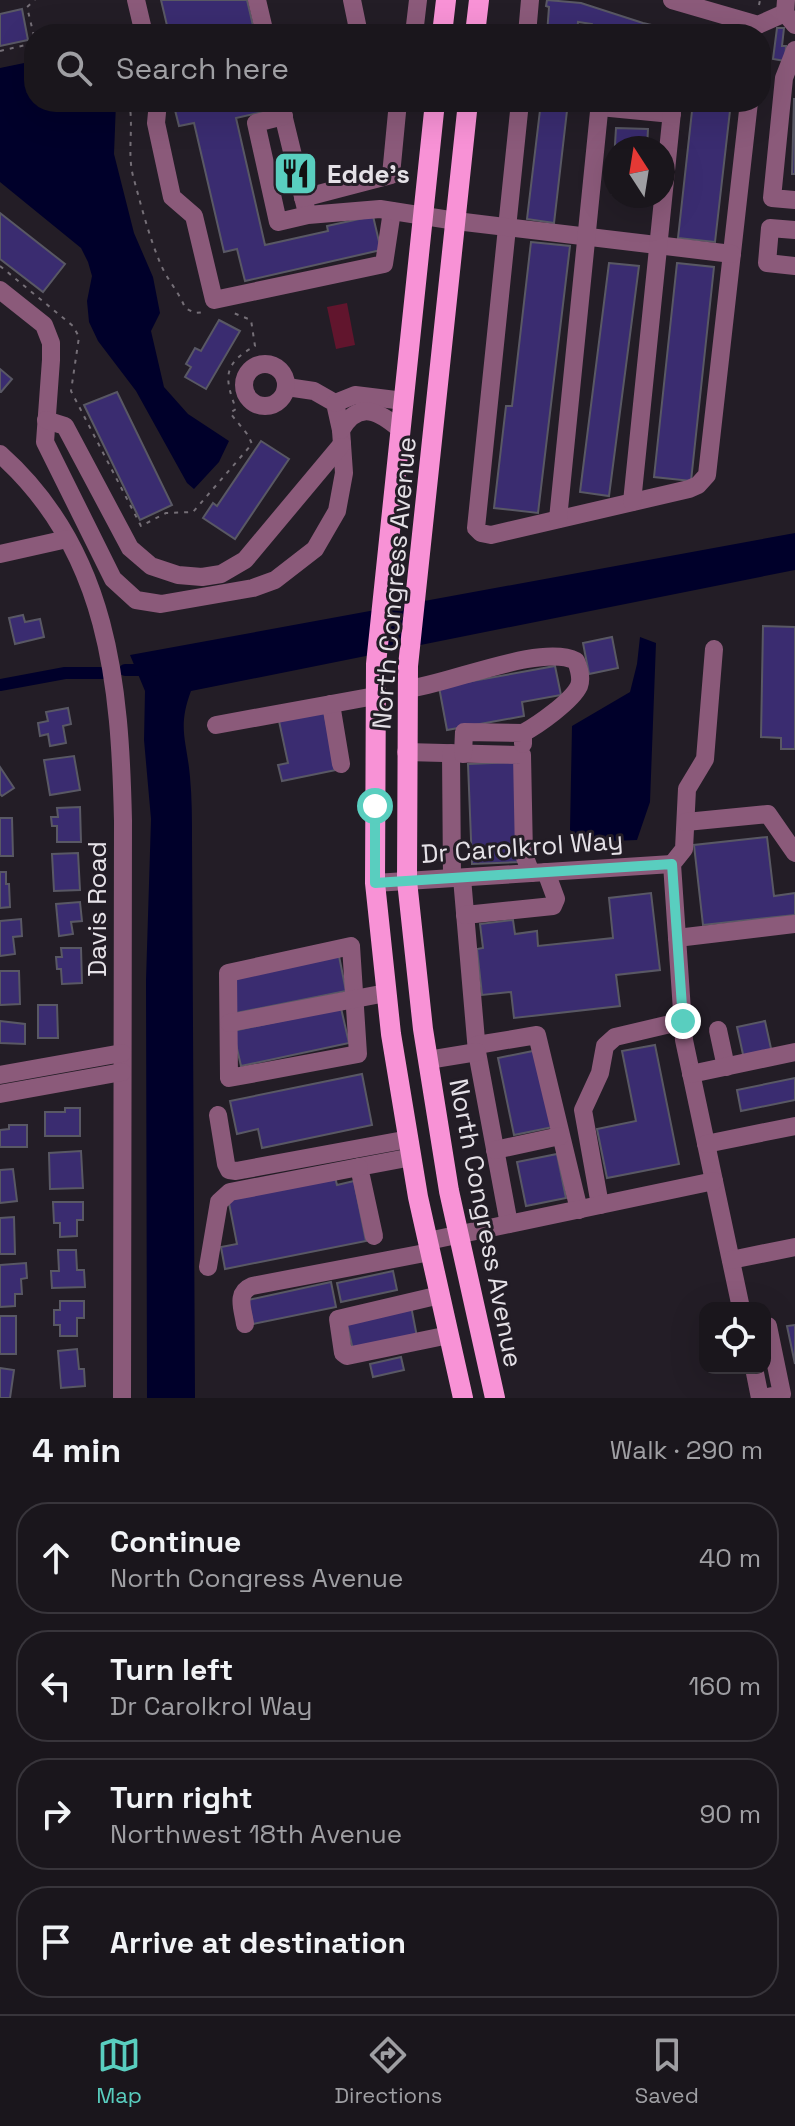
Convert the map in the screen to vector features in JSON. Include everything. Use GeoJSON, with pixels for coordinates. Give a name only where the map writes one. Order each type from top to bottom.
{"type":"FeatureCollection","features":[{"type":"Feature","properties":{"kind":"main road"},"geometry":{"type":"LineString","coordinates":[[443,24],[446,0]]}},
{"type":"Feature","properties":{"kind":"main road"},"geometry":{"type":"LineString","coordinates":[[476,24],[479,0]]}},
{"type":"Feature","properties":{"kind":"main road","name":"North Congress Avenue"},"geometry":{"type":"LineString","coordinates":[[434,112],[376,664],[375,883],[386,993],[410,1148],[463,1398]]}},
{"type":"Feature","properties":{"kind":"main road","name":"North Congress Avenue"},"geometry":{"type":"LineString","coordinates":[[467,112],[408,666],[407,881],[413,959],[428,1060],[459,1235],[495,1398]]}},
{"type":"Feature","properties":{"kind":"main road"},"geometry":{"type":"LineString","coordinates":[[404,401],[432,448]]}},
{"type":"Feature","properties":{"kind":"street"},"geometry":{"type":"LineString","coordinates":[[136,0],[142,24]]}},
{"type":"Feature","properties":{"kind":"street"},"geometry":{"type":"LineString","coordinates":[[257,0],[263,24]]}},
{"type":"Feature","properties":{"kind":"street"},"geometry":{"type":"LineString","coordinates":[[352,0],[357,24]]}},
{"type":"Feature","properties":{"kind":"street"},"geometry":{"type":"LineString","coordinates":[[415,24],[418,0]]}},
{"type":"Feature","properties":{"kind":"street"},"geometry":{"type":"LineString","coordinates":[[528,24],[530,0]]}},
{"type":"Feature","properties":{"kind":"street"},"geometry":{"type":"LineString","coordinates":[[672,0],[742,24]]}},
{"type":"Feature","properties":{"kind":"street"},"geometry":{"type":"LineString","coordinates":[[766,24],[789,12]]}},
{"type":"Feature","properties":{"kind":"street"},"geometry":{"type":"LineString","coordinates":[[795,50],[784,78],[772,198],[795,200]]}},
{"type":"Feature","properties":{"kind":"street"},"geometry":{"type":"LineString","coordinates":[[157,112],[156,123],[172,197],[194,216],[214,300],[384,264],[392,211]]}},
{"type":"Feature","properties":{"kind":"street"},"geometry":{"type":"LineString","coordinates":[[275,112],[256,123],[278,222],[306,206],[391,175],[397,112]]}},
{"type":"Feature","properties":{"kind":"street"},"geometry":{"type":"LineString","coordinates":[[287,112],[306,206]]}},
{"type":"Feature","properties":{"kind":"street"},"geometry":{"type":"LineString","coordinates":[[519,112],[476,528],[481,533],[491,535],[689,489],[707,475],[748,112]]}},
{"type":"Feature","properties":{"kind":"street"},"geometry":{"type":"LineString","coordinates":[[558,519],[599,112]]}},
{"type":"Feature","properties":{"kind":"street"},"geometry":{"type":"LineString","coordinates":[[632,502],[673,112]]}},
{"type":"Feature","properties":{"kind":"street"},"geometry":{"type":"LineString","coordinates":[[306,206],[380,209],[423,217],[732,254]]}},
{"type":"Feature","properties":{"kind":"street"},"geometry":{"type":"LineString","coordinates":[[795,230],[770,228],[767,263],[795,266]]}},
{"type":"Feature","properties":{"kind":"street"},"geometry":{"type":"LineString","coordinates":[[0,290],[44,325],[51,343],[45,442],[113,579],[136,600],[161,604],[253,588],[275,580],[315,549],[337,511],[344,473],[342,437],[345,405],[355,395],[404,401]]}},
{"type":"Feature","properties":{"kind":"street"},"geometry":{"type":"LineString","coordinates":[[287,387],[314,391],[345,405],[382,414],[401,430]]}},
{"type":"Feature","properties":{"kind":"street"},"geometry":{"type":"LineString","coordinates":[[46,420],[65,426],[130,548],[151,566],[178,575],[202,577],[221,574],[245,560],[342,437]]}},
{"type":"Feature","properties":{"kind":"street","name":"Davis Road"},"geometry":{"type":"LineString","coordinates":[[0,454],[38,493],[83,565],[106,633],[121,737],[122,1398]]}},
{"type":"Feature","properties":{"kind":"street"},"geometry":{"type":"LineString","coordinates":[[0,554],[67,539]]}},
{"type":"Feature","properties":{"kind":"street"},"geometry":{"type":"LineString","coordinates":[[202,577],[205,596]]}},
{"type":"Feature","properties":{"kind":"street"},"geometry":{"type":"LineString","coordinates":[[714,649],[705,759],[687,789],[684,849],[672,864],[683,1021],[691,1074],[740,1302]]}},
{"type":"Feature","properties":{"kind":"street"},"geometry":{"type":"LineString","coordinates":[[407,689],[426,687],[467,672],[557,655],[576,661],[580,678],[576,690],[536,726],[523,733],[464,732],[457,753],[457,878],[465,915],[477,1048],[509,1224]]}},
{"type":"Feature","properties":{"kind":"street"},"geometry":{"type":"LineString","coordinates":[[216,725],[375,696]]}},
{"type":"Feature","properties":{"kind":"street"},"geometry":{"type":"LineString","coordinates":[[331,704],[341,764]]}},
{"type":"Feature","properties":{"kind":"street"},"geometry":{"type":"LineString","coordinates":[[465,915],[553,906],[556,899],[524,855],[523,733]]}},
{"type":"Feature","properties":{"kind":"street"},"geometry":{"type":"LineString","coordinates":[[406,752],[522,755]]}},
{"type":"Feature","properties":{"kind":"street"},"geometry":{"type":"LineString","coordinates":[[686,822],[768,814],[795,853]]}},
{"type":"Feature","properties":{"kind":"street","name":"Dr Carolkrol Way"},"geometry":{"type":"LineString","coordinates":[[375,883],[672,864]]}},
{"type":"Feature","properties":{"kind":"street"},"geometry":{"type":"LineString","coordinates":[[677,938],[795,924]]}},
{"type":"Feature","properties":{"kind":"street"},"geometry":{"type":"LineString","coordinates":[[351,946],[358,1054],[229,1078],[229,1023],[228,973],[351,946]]}},
{"type":"Feature","properties":{"kind":"street"},"geometry":{"type":"LineString","coordinates":[[229,1023],[386,993]]}},
{"type":"Feature","properties":{"kind":"street"},"geometry":{"type":"LineString","coordinates":[[600,1205],[583,1110],[600,1073],[605,1046],[615,1037],[683,1021]]}},
{"type":"Feature","properties":{"kind":"street"},"geometry":{"type":"LineString","coordinates":[[718,1030],[726,1067]]}},
{"type":"Feature","properties":{"kind":"street"},"geometry":{"type":"LineString","coordinates":[[428,1060],[537,1035],[579,1210]]}},
{"type":"Feature","properties":{"kind":"street"},"geometry":{"type":"LineString","coordinates":[[691,1074],[795,1052]]}},
{"type":"Feature","properties":{"kind":"street"},"geometry":{"type":"LineString","coordinates":[[0,1075],[122,1063]]}},
{"type":"Feature","properties":{"kind":"street"},"geometry":{"type":"LineString","coordinates":[[0,1094],[122,1063]]}},
{"type":"Feature","properties":{"kind":"street"},"geometry":{"type":"LineString","coordinates":[[218,1115],[229,1170],[410,1148]]}},
{"type":"Feature","properties":{"kind":"street"},"geometry":{"type":"LineString","coordinates":[[706,1144],[795,1126]]}},
{"type":"Feature","properties":{"kind":"street"},"geometry":{"type":"LineString","coordinates":[[495,1150],[560,1136]]}},
{"type":"Feature","properties":{"kind":"street"},"geometry":{"type":"LineString","coordinates":[[208,1267],[219,1202],[230,1192],[359,1167],[410,1148]]}},
{"type":"Feature","properties":{"kind":"street"},"geometry":{"type":"LineString","coordinates":[[359,1167],[374,1236]]}},
{"type":"Feature","properties":{"kind":"street"},"geometry":{"type":"LineString","coordinates":[[245,1324],[241,1296],[245,1289],[252,1286],[429,1246],[459,1235],[714,1181]]}},
{"type":"Feature","properties":{"kind":"street"},"geometry":{"type":"LineString","coordinates":[[731,1260],[795,1247]]}},
{"type":"Feature","properties":{"kind":"street"},"geometry":{"type":"LineString","coordinates":[[440,1295],[338,1319],[343,1353],[347,1356],[365,1355],[449,1335]]}},
{"type":"Feature","properties":{"kind":"street"},"geometry":{"type":"LineString","coordinates":[[756,1374],[762,1398],[782,1394],[771,1341]]}},
{"type":"Feature","properties":{"kind":"path"},"geometry":{"type":"LineString","coordinates":[[31,24],[27,7],[35,0]]}},
{"type":"Feature","properties":{"kind":"path"},"geometry":{"type":"LineString","coordinates":[[759,5],[760,0]]}},
{"type":"Feature","properties":{"kind":"path"},"geometry":{"type":"LineString","coordinates":[[0,51],[24,45]]}},
{"type":"Feature","properties":{"kind":"path"},"geometry":{"type":"LineString","coordinates":[[131,112],[132,173],[162,266],[175,290],[180,293],[185,308],[195,313],[209,311]]}},
{"type":"Feature","properties":{"kind":"path"},"geometry":{"type":"LineString","coordinates":[[0,266],[73,326],[79,337],[71,391],[141,526],[166,513],[193,512],[252,444],[230,413],[236,409],[227,385],[228,371],[240,355],[255,346],[251,320],[223,309]]}},
{"type":"Feature","properties":{"kind":"shaded area"},"geometry":{"type":"Polygon","coordinates":[[[347,303],[355,345],[336,349],[327,307],[347,303]]]}},
{"type":"Feature","properties":{"kind":"water"},"geometry":{"type":"Polygon","coordinates":[[[24,63],[24,112],[116,112],[114,154],[134,233],[153,277],[160,313],[151,331],[164,387],[188,414],[229,441],[219,462],[194,489],[187,483],[136,391],[98,341],[89,322],[87,301],[92,276],[81,248],[0,182],[0,68],[24,63]]]}},
{"type":"Feature","properties":{"kind":"water"},"geometry":{"type":"Polygon","coordinates":[[[795,533],[795,570],[191,691],[184,734],[192,816],[195,1398],[147,1398],[146,980],[151,819],[144,740],[145,691],[130,655],[795,533]]]}},
{"type":"Feature","properties":{"kind":"water"},"geometry":{"type":"Polygon","coordinates":[[[640,637],[656,643],[650,802],[637,840],[589,842],[570,830],[572,726],[630,692],[640,637]]]}},
{"type":"Feature","properties":{"kind":"building"},"geometry":{"type":"Polygon","coordinates":[[[161,0],[247,0],[253,24],[167,24],[161,0]]]}},
{"type":"Feature","properties":{"kind":"building"},"geometry":{"type":"Polygon","coordinates":[[[547,0],[581,3],[647,24],[548,24],[549,7],[546,6],[547,0]]]}},
{"type":"Feature","properties":{"kind":"building"},"geometry":{"type":"Polygon","coordinates":[[[22,9],[24,41],[0,46],[0,14],[22,9]]]}},
{"type":"Feature","properties":{"kind":"building"},"geometry":{"type":"Polygon","coordinates":[[[777,28],[784,28],[782,46],[786,46],[785,61],[773,59],[777,28]]]}},
{"type":"Feature","properties":{"kind":"building"},"geometry":{"type":"Polygon","coordinates":[[[794,99],[795,174],[792,174],[794,99]]]}},
{"type":"Feature","properties":{"kind":"building"},"geometry":{"type":"Polygon","coordinates":[[[176,112],[263,112],[236,118],[265,245],[328,231],[327,226],[373,216],[381,250],[245,281],[237,249],[224,252],[194,123],[179,126],[176,112]]]}},
{"type":"Feature","properties":{"kind":"building"},"geometry":{"type":"Polygon","coordinates":[[[540,112],[567,112],[554,223],[527,219],[540,112]]]}},
{"type":"Feature","properties":{"kind":"building"},"geometry":{"type":"Polygon","coordinates":[[[692,112],[730,112],[715,242],[678,238],[692,112]]]}},
{"type":"Feature","properties":{"kind":"building"},"geometry":{"type":"Polygon","coordinates":[[[616,128],[648,129],[648,136],[616,136],[616,128]]]}},
{"type":"Feature","properties":{"kind":"building"},"geometry":{"type":"Polygon","coordinates":[[[0,213],[65,264],[43,292],[0,259],[0,213]]]}},
{"type":"Feature","properties":{"kind":"building"},"geometry":{"type":"Polygon","coordinates":[[[531,242],[570,246],[538,513],[494,508],[506,406],[512,406],[531,242]]]}},
{"type":"Feature","properties":{"kind":"building"},"geometry":{"type":"Polygon","coordinates":[[[609,263],[639,266],[609,496],[580,492],[609,263]]]}},
{"type":"Feature","properties":{"kind":"building"},"geometry":{"type":"Polygon","coordinates":[[[677,263],[714,267],[691,481],[654,477],[677,263]]]}},
{"type":"Feature","properties":{"kind":"building"},"geometry":{"type":"Polygon","coordinates":[[[219,320],[240,331],[206,389],[185,377],[191,367],[186,364],[195,348],[201,351],[219,320]]]}},
{"type":"Feature","properties":{"kind":"building"},"geometry":{"type":"Polygon","coordinates":[[[0,369],[12,379],[1,392],[0,392],[0,369]]]}},
{"type":"Feature","properties":{"kind":"building"},"geometry":{"type":"Polygon","coordinates":[[[117,392],[172,505],[140,520],[84,405],[117,392]]]}},
{"type":"Feature","properties":{"kind":"building"},"geometry":{"type":"Polygon","coordinates":[[[261,441],[289,459],[235,539],[203,518],[213,503],[217,506],[261,441]]]}},
{"type":"Feature","properties":{"kind":"building"},"geometry":{"type":"Polygon","coordinates":[[[23,615],[25,622],[40,619],[44,637],[15,644],[9,618],[23,615]]]}},
{"type":"Feature","properties":{"kind":"building"},"geometry":{"type":"Polygon","coordinates":[[[763,626],[795,627],[795,749],[781,749],[781,738],[761,737],[763,626]]]}},
{"type":"Feature","properties":{"kind":"building"},"geometry":{"type":"Polygon","coordinates":[[[612,637],[618,668],[589,674],[583,643],[612,637]]]}},
{"type":"Feature","properties":{"kind":"building"},"geometry":{"type":"Polygon","coordinates":[[[555,666],[561,695],[522,702],[524,716],[447,730],[439,687],[555,666]]]}},
{"type":"Feature","properties":{"kind":"building"},"geometry":{"type":"Polygon","coordinates":[[[68,708],[71,724],[63,726],[66,743],[50,746],[48,734],[40,736],[38,723],[48,721],[46,712],[68,708]]]}},
{"type":"Feature","properties":{"kind":"building"},"geometry":{"type":"Polygon","coordinates":[[[324,711],[336,770],[282,781],[278,765],[288,763],[279,721],[324,711]]]}},
{"type":"Feature","properties":{"kind":"building"},"geometry":{"type":"Polygon","coordinates":[[[74,756],[80,790],[50,795],[44,760],[74,756]]]}},
{"type":"Feature","properties":{"kind":"building"},"geometry":{"type":"Polygon","coordinates":[[[516,762],[520,862],[472,864],[468,764],[516,762]]]}},
{"type":"Feature","properties":{"kind":"building"},"geometry":{"type":"Polygon","coordinates":[[[0,767],[14,788],[2,796],[0,794],[0,767]]]}},
{"type":"Feature","properties":{"kind":"building"},"geometry":{"type":"Polygon","coordinates":[[[80,807],[81,842],[57,842],[57,826],[52,826],[51,817],[58,817],[57,808],[80,807]]]}},
{"type":"Feature","properties":{"kind":"building"},"geometry":{"type":"Polygon","coordinates":[[[0,818],[12,818],[13,856],[0,856],[0,818]]]}},
{"type":"Feature","properties":{"kind":"building"},"geometry":{"type":"Polygon","coordinates":[[[767,837],[774,896],[795,893],[795,915],[703,925],[694,845],[767,837]]]}},
{"type":"Feature","properties":{"kind":"building"},"geometry":{"type":"Polygon","coordinates":[[[78,853],[80,890],[54,891],[52,854],[78,853]]]}},
{"type":"Feature","properties":{"kind":"building"},"geometry":{"type":"Polygon","coordinates":[[[0,872],[6,872],[10,907],[0,908],[0,872]]]}},
{"type":"Feature","properties":{"kind":"building"},"geometry":{"type":"Polygon","coordinates":[[[651,893],[660,970],[616,975],[620,1006],[514,1018],[511,992],[482,995],[477,949],[483,948],[480,924],[513,920],[515,934],[537,931],[538,946],[613,938],[609,898],[651,893]]]}},
{"type":"Feature","properties":{"kind":"building"},"geometry":{"type":"Polygon","coordinates":[[[80,902],[82,921],[71,922],[73,934],[59,936],[56,904],[80,902]]]}},
{"type":"Feature","properties":{"kind":"building"},"geometry":{"type":"Polygon","coordinates":[[[21,919],[22,936],[13,937],[15,954],[0,956],[0,921],[21,919]]]}},
{"type":"Feature","properties":{"kind":"building"},"geometry":{"type":"Polygon","coordinates":[[[61,948],[81,948],[82,983],[62,984],[56,957],[62,957],[61,948]]]}},
{"type":"Feature","properties":{"kind":"building"},"geometry":{"type":"Polygon","coordinates":[[[339,956],[346,991],[236,1013],[230,977],[339,956]]]}},
{"type":"Feature","properties":{"kind":"building"},"geometry":{"type":"Polygon","coordinates":[[[0,971],[19,971],[20,1004],[0,1005],[0,971]]]}},
{"type":"Feature","properties":{"kind":"building"},"geometry":{"type":"Polygon","coordinates":[[[38,1005],[57,1005],[58,1038],[38,1038],[38,1005]]]}},
{"type":"Feature","properties":{"kind":"building"},"geometry":{"type":"Polygon","coordinates":[[[341,1008],[349,1043],[241,1066],[233,1031],[341,1008]]]}},
{"type":"Feature","properties":{"kind":"building"},"geometry":{"type":"Polygon","coordinates":[[[0,1021],[25,1024],[25,1044],[0,1043],[0,1021]]]}},
{"type":"Feature","properties":{"kind":"building"},"geometry":{"type":"Polygon","coordinates":[[[765,1021],[772,1053],[744,1059],[737,1027],[765,1021]]]}},
{"type":"Feature","properties":{"kind":"building"},"geometry":{"type":"Polygon","coordinates":[[[655,1045],[679,1164],[607,1178],[597,1129],[636,1121],[622,1051],[655,1045]]]}},
{"type":"Feature","properties":{"kind":"building"},"geometry":{"type":"Polygon","coordinates":[[[538,1050],[553,1127],[514,1135],[498,1058],[538,1050]]]}},
{"type":"Feature","properties":{"kind":"building"},"geometry":{"type":"Polygon","coordinates":[[[362,1074],[372,1125],[262,1148],[258,1129],[237,1134],[230,1101],[362,1074]]]}},
{"type":"Feature","properties":{"kind":"building"},"geometry":{"type":"Polygon","coordinates":[[[795,1078],[795,1100],[741,1111],[737,1090],[795,1078]]]}},
{"type":"Feature","properties":{"kind":"building"},"geometry":{"type":"Polygon","coordinates":[[[65,1108],[80,1108],[80,1136],[45,1136],[45,1112],[65,1112],[65,1108]]]}},
{"type":"Feature","properties":{"kind":"building"},"geometry":{"type":"Polygon","coordinates":[[[9,1125],[27,1125],[27,1147],[0,1147],[0,1130],[9,1129],[9,1125]]]}},
{"type":"Feature","properties":{"kind":"building"},"geometry":{"type":"Polygon","coordinates":[[[81,1151],[83,1188],[50,1189],[49,1153],[81,1151]]]}},
{"type":"Feature","properties":{"kind":"building"},"geometry":{"type":"Polygon","coordinates":[[[557,1154],[566,1198],[526,1206],[517,1162],[557,1154]]]}},
{"type":"Feature","properties":{"kind":"building"},"geometry":{"type":"Polygon","coordinates":[[[13,1169],[17,1201],[0,1203],[0,1170],[13,1169]]]}},
{"type":"Feature","properties":{"kind":"building"},"geometry":{"type":"Polygon","coordinates":[[[335,1177],[337,1185],[354,1181],[366,1241],[225,1269],[221,1247],[237,1244],[228,1198],[335,1177]]]}},
{"type":"Feature","properties":{"kind":"building"},"geometry":{"type":"Polygon","coordinates":[[[53,1202],[83,1202],[83,1220],[77,1220],[77,1236],[60,1237],[60,1223],[54,1223],[53,1202]]]}},
{"type":"Feature","properties":{"kind":"building"},"geometry":{"type":"Polygon","coordinates":[[[14,1217],[15,1254],[0,1254],[0,1218],[14,1217]]]}},
{"type":"Feature","properties":{"kind":"building"},"geometry":{"type":"Polygon","coordinates":[[[58,1250],[76,1250],[77,1270],[84,1270],[85,1287],[52,1288],[51,1271],[59,1271],[58,1250]]]}},
{"type":"Feature","properties":{"kind":"building"},"geometry":{"type":"Polygon","coordinates":[[[26,1263],[27,1278],[21,1279],[22,1294],[15,1294],[15,1306],[0,1307],[0,1265],[26,1263]]]}},
{"type":"Feature","properties":{"kind":"building"},"geometry":{"type":"Polygon","coordinates":[[[393,1271],[397,1290],[341,1302],[337,1283],[393,1271]]]}},
{"type":"Feature","properties":{"kind":"building"},"geometry":{"type":"Polygon","coordinates":[[[331,1282],[336,1307],[253,1324],[248,1300],[331,1282]]]}},
{"type":"Feature","properties":{"kind":"building"},"geometry":{"type":"Polygon","coordinates":[[[60,1301],[84,1301],[84,1318],[77,1318],[77,1336],[60,1336],[60,1325],[54,1325],[54,1310],[60,1310],[60,1301]]]}},
{"type":"Feature","properties":{"kind":"building"},"geometry":{"type":"Polygon","coordinates":[[[411,1306],[417,1337],[353,1350],[346,1320],[411,1306]]]}},
{"type":"Feature","properties":{"kind":"building"},"geometry":{"type":"Polygon","coordinates":[[[0,1316],[16,1316],[16,1354],[0,1354],[0,1316]]]}},
{"type":"Feature","properties":{"kind":"building"},"geometry":{"type":"Polygon","coordinates":[[[795,1325],[795,1364],[787,1326],[795,1325]]]}},
{"type":"Feature","properties":{"kind":"building"},"geometry":{"type":"Polygon","coordinates":[[[77,1349],[79,1369],[84,1369],[85,1386],[61,1388],[58,1351],[77,1349]]]}},
{"type":"Feature","properties":{"kind":"building"},"geometry":{"type":"Polygon","coordinates":[[[401,1357],[404,1370],[373,1377],[370,1364],[401,1357]]]}},
{"type":"Feature","properties":{"kind":"building"},"geometry":{"type":"Polygon","coordinates":[[[0,1368],[14,1370],[10,1398],[0,1398],[0,1368]]]}},
{"type":"Feature","properties":{"kind":"waterway"},"geometry":{"type":"LineString","coordinates":[[125,670],[154,670]]}},
{"type":"Feature","properties":{"kind":"waterway"},"geometry":{"type":"LineString","coordinates":[[0,685],[65,673],[103,673]]}},
{"type":"Feature","properties":{"kind":"place","name":"Edde's"},"geometry":{"type":"Point","coordinates":[296,174]}},
{"type":"Feature","properties":{"kind":"route"},"geometry":{"type":"LineString","coordinates":[[375,806],[375,883],[672,864],[683,1021]]}}]}
